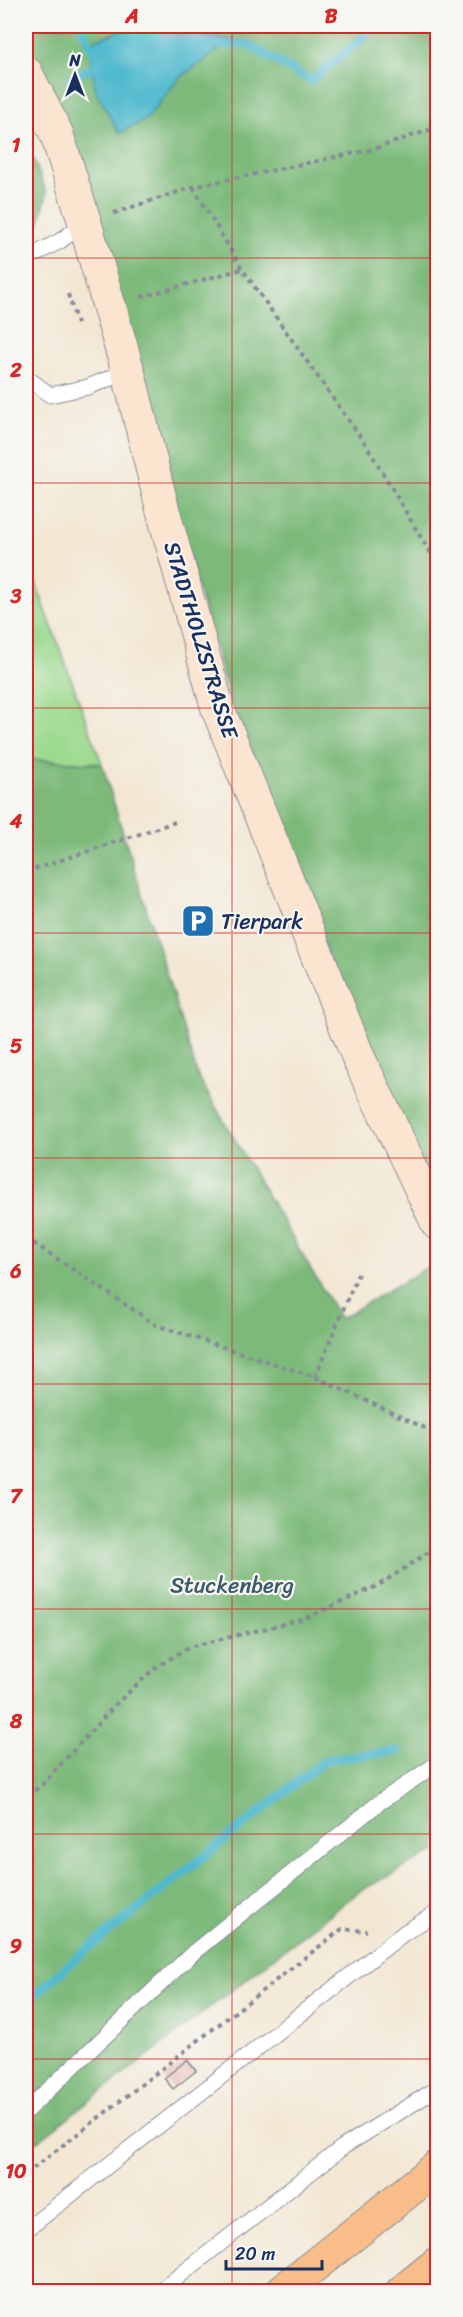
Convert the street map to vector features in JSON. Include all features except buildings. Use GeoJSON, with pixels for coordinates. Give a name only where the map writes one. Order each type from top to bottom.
{"type":"FeatureCollection","features":[{"type":"Feature","properties":{"kind":"highway"},"geometry":{"type":"LineString","coordinates":[[281,2292],[438,2167]]}},
{"type":"Feature","properties":{"kind":"highway"},"geometry":{"type":"LineString","coordinates":[[402,2292],[438,2263]]}},
{"type":"Feature","properties":{"kind":"street","name":"STADTHOLZSTRASSE"},"geometry":{"type":"LineString","coordinates":[[26,73],[57,135],[110,305],[162,507],[218,709],[359,1059],[438,1224]]}},
{"type":"Feature","properties":{"kind":"lane"},"geometry":{"type":"LineString","coordinates":[[26,259],[60,241],[85,223]]}},
{"type":"Feature","properties":{"kind":"lane"},"geometry":{"type":"LineString","coordinates":[[26,377],[50,395],[88,387],[128,371]]}},
{"type":"Feature","properties":{"kind":"lane"},"geometry":{"type":"LineString","coordinates":[[26,2111],[195,1952],[380,1802],[438,1763]]}},
{"type":"Feature","properties":{"kind":"lane"},"geometry":{"type":"LineString","coordinates":[[26,2230],[404,1933],[438,1912]]}},
{"type":"Feature","properties":{"kind":"lane"},"geometry":{"type":"LineString","coordinates":[[159,2292],[343,2147],[438,2088]]}},
{"type":"Feature","properties":{"kind":"path"},"geometry":{"type":"LineString","coordinates":[[85,223],[193,187],[374,149],[438,127]]}},
{"type":"Feature","properties":{"kind":"path"},"geometry":{"type":"LineString","coordinates":[[193,187],[242,269],[368,448],[438,566]]}},
{"type":"Feature","properties":{"kind":"path"},"geometry":{"type":"LineString","coordinates":[[110,305],[242,269]]}},
{"type":"Feature","properties":{"kind":"path"},"geometry":{"type":"LineString","coordinates":[[26,872],[175,822]]}},
{"type":"Feature","properties":{"kind":"path"},"geometry":{"type":"LineString","coordinates":[[26,1238],[156,1325],[315,1377],[438,1434]]}},
{"type":"Feature","properties":{"kind":"path"},"geometry":{"type":"LineString","coordinates":[[315,1377],[358,1274]]}},
{"type":"Feature","properties":{"kind":"path"},"geometry":{"type":"LineString","coordinates":[[26,1794],[39,1788],[116,1704],[155,1668],[189,1647],[304,1619],[379,1585],[438,1546]]}},
{"type":"Feature","properties":{"kind":"path"},"geometry":{"type":"LineString","coordinates":[[26,2174],[342,1929],[404,1933]]}},
{"type":"Feature","properties":{"kind":"green space"},"geometry":{"type":"Polygon","coordinates":[[[26,26],[437,26],[437,1192],[368,1058],[235,718],[67,132],[26,55],[26,26]],[[130,29],[178,79],[231,40],[130,29]]]}},
{"type":"Feature","properties":{"kind":"green space"},"geometry":{"type":"Polygon","coordinates":[[[26,140],[47,194],[40,222],[26,189],[26,140]]]}},
{"type":"Feature","properties":{"kind":"green space"},"geometry":{"type":"Polygon","coordinates":[[[26,189],[40,222],[26,229],[26,189]]]}},
{"type":"Feature","properties":{"kind":"green space"},"geometry":{"type":"Polygon","coordinates":[[[26,556],[102,764],[26,759],[26,556]]]}},
{"type":"Feature","properties":{"kind":"green space","name":"Stuckenberg"},"geometry":{"type":"Polygon","coordinates":[[[26,759],[102,764],[198,1077],[340,1319],[438,1261],[437,1850],[360,1891],[26,2150],[26,759]]]}},
{"type":"Feature","properties":{"kind":"water"},"geometry":{"type":"Polygon","coordinates":[[[130,28],[232,40],[178,79],[147,119],[119,133],[96,91],[88,42],[130,28]]]}},
{"type":"Feature","properties":{"kind":"waterway"},"geometry":{"type":"LineString","coordinates":[[81,26],[94,53]]}},
{"type":"Feature","properties":{"kind":"waterway"},"geometry":{"type":"LineString","coordinates":[[214,45],[247,44],[311,81],[377,26]]}},
{"type":"Feature","properties":{"kind":"waterway"},"geometry":{"type":"LineString","coordinates":[[70,78],[102,64]]}},
{"type":"Feature","properties":{"kind":"waterway"},"geometry":{"type":"LineString","coordinates":[[26,2003],[80,1955],[325,1760],[398,1751]]}},
{"type":"Feature","properties":{"kind":"place","name":"Tierpark"},"geometry":{"type":"Point","coordinates":[198,921]}}]}
